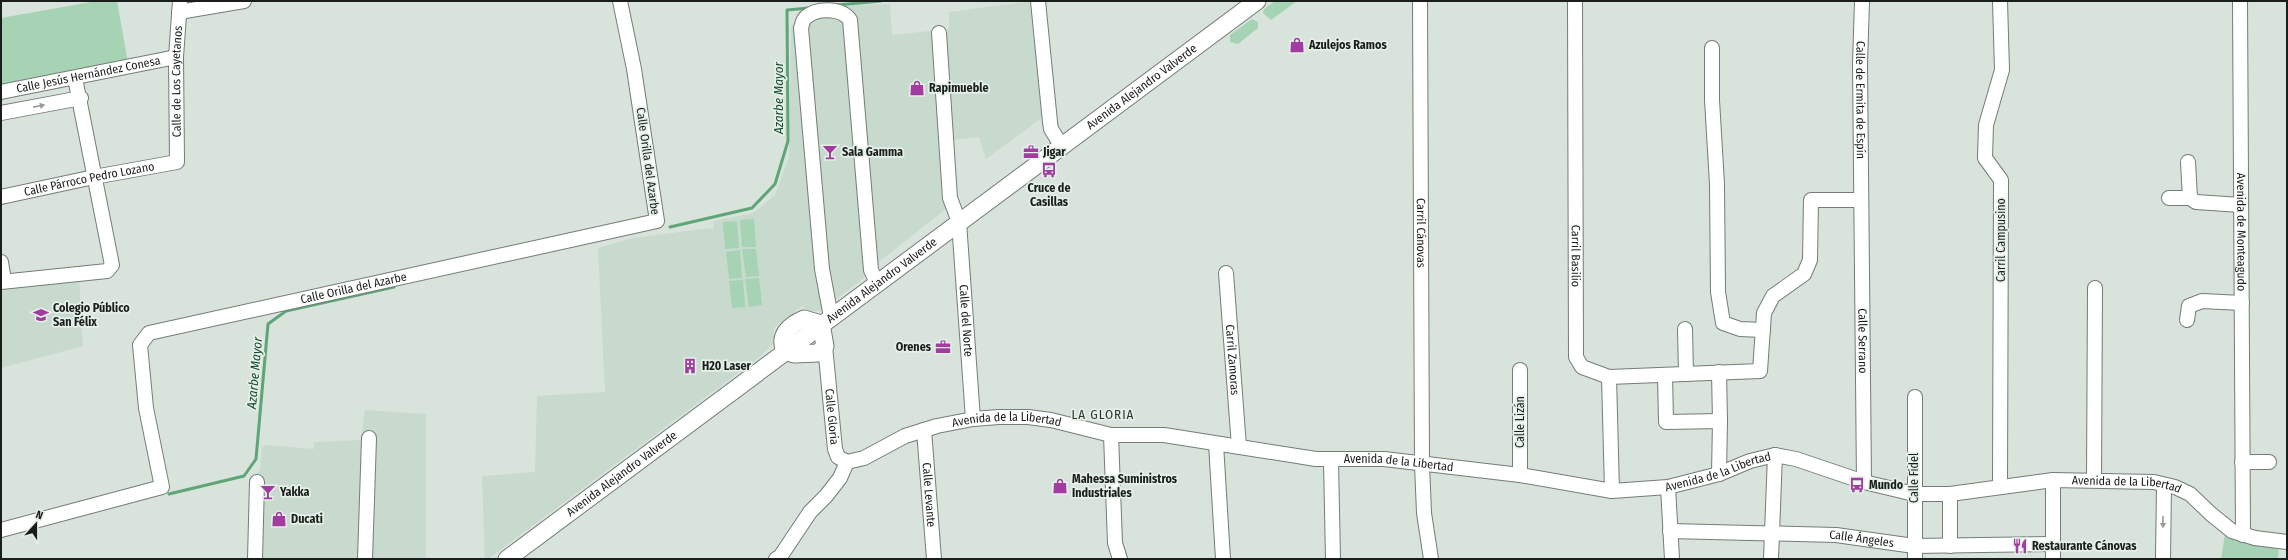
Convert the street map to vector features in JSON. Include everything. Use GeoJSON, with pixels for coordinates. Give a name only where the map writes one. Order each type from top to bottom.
{"type":"FeatureCollection","features":[{"type":"Feature","properties":{"kind":"main road","name":"Avenida Alejandro Valverde"},"geometry":{"type":"LineString","coordinates":[[507,559],[826,320],[1001,193],[1061,145],[1257,1]]}},
{"type":"Feature","properties":{"kind":"main road"},"geometry":{"type":"LineString","coordinates":[[785,351],[794,354],[809,355],[818,353],[825,346],[826,320]]}},
{"type":"Feature","properties":{"kind":"street"},"geometry":{"type":"LineString","coordinates":[[180,7],[244,1]]}},
{"type":"Feature","properties":{"kind":"street","name":"Calle Orilla del Azarbe"},"geometry":{"type":"LineString","coordinates":[[1,530],[162,487],[146,408],[140,345],[149,333],[657,221],[634,69],[620,1]]}},
{"type":"Feature","properties":{"kind":"street"},"geometry":{"type":"LineString","coordinates":[[1038,1],[1051,129],[1061,145]]}},
{"type":"Feature","properties":{"kind":"street","name":"Carril Cánovas"},"geometry":{"type":"LineString","coordinates":[[1420,1],[1422,464],[1424,513],[1431,559]]}},
{"type":"Feature","properties":{"kind":"street","name":"Carril Basilio"},"geometry":{"type":"LineString","coordinates":[[1575,1],[1576,358],[1582,367],[1609,378]]}},
{"type":"Feature","properties":{"kind":"street","name":"Calle de Ermita de Espín"},"geometry":{"type":"LineString","coordinates":[[1862,1],[1860,64],[1862,200]]}},
{"type":"Feature","properties":{"kind":"street","name":"Carril Campusino"},"geometry":{"type":"LineString","coordinates":[[2000,1],[2002,70],[1986,125],[1985,158],[2001,180],[2000,486]]}},
{"type":"Feature","properties":{"kind":"street","name":"Avenida de Monteagudo"},"geometry":{"type":"LineString","coordinates":[[2240,1],[2243,534]]}},
{"type":"Feature","properties":{"kind":"street","name":"Calle de Los Cayetanos"},"geometry":{"type":"LineString","coordinates":[[178,162],[176,58],[180,7]]}},
{"type":"Feature","properties":{"kind":"street"},"geometry":{"type":"LineString","coordinates":[[826,320],[801,28],[805,17],[816,12],[839,11],[846,14],[850,20],[870,270],[877,283]]}},
{"type":"Feature","properties":{"kind":"street","name":"Calle del Norte"},"geometry":{"type":"LineString","coordinates":[[939,33],[950,198],[959,222],[973,419]]}},
{"type":"Feature","properties":{"kind":"street"},"geometry":{"type":"LineString","coordinates":[[1712,48],[1712,100],[1717,184],[1718,292],[1721,318],[1723,323],[1740,329],[1763,330]]}},
{"type":"Feature","properties":{"kind":"street","name":"Calle Jesús Hernández Conesa"},"geometry":{"type":"LineString","coordinates":[[1,92],[176,58]]}},
{"type":"Feature","properties":{"kind":"street"},"geometry":{"type":"LineString","coordinates":[[1,262],[2,282],[107,271],[112,265],[94,177],[81,98],[75,78]]}},
{"type":"Feature","properties":{"kind":"street"},"geometry":{"type":"LineString","coordinates":[[1,113],[81,98]]}},
{"type":"Feature","properties":{"kind":"street","name":"Calle Párroco Pedro Lozano"},"geometry":{"type":"LineString","coordinates":[[1,197],[94,177],[178,162]]}},
{"type":"Feature","properties":{"kind":"street"},"geometry":{"type":"LineString","coordinates":[[2188,162],[2190,198]]}},
{"type":"Feature","properties":{"kind":"street"},"geometry":{"type":"LineString","coordinates":[[2169,198],[2190,198],[2196,202],[2241,205]]}},
{"type":"Feature","properties":{"kind":"street"},"geometry":{"type":"LineString","coordinates":[[1612,491],[1609,378],[1760,371],[1764,313],[1773,296],[1804,274],[1810,260],[1811,200],[1862,200]]}},
{"type":"Feature","properties":{"kind":"street","name":"Calle Serrano"},"geometry":{"type":"LineString","coordinates":[[1862,200],[1864,482]]}},
{"type":"Feature","properties":{"kind":"street","name":"Carril Zamoras"},"geometry":{"type":"LineString","coordinates":[[1226,273],[1239,447]]}},
{"type":"Feature","properties":{"kind":"street"},"geometry":{"type":"LineString","coordinates":[[2094,480],[2095,288]]}},
{"type":"Feature","properties":{"kind":"street"},"geometry":{"type":"LineString","coordinates":[[2187,320],[2189,306],[2198,301],[2242,303]]}},
{"type":"Feature","properties":{"kind":"street"},"geometry":{"type":"LineString","coordinates":[[1685,329],[1686,374]]}},
{"type":"Feature","properties":{"kind":"street","name":"Calle Gloria"},"geometry":{"type":"LineString","coordinates":[[825,346],[835,449],[838,457],[847,462]]}},
{"type":"Feature","properties":{"kind":"street"},"geometry":{"type":"LineString","coordinates":[[809,355],[820,359],[827,366]]}},
{"type":"Feature","properties":{"kind":"street","name":"Calle Lizán"},"geometry":{"type":"LineString","coordinates":[[1520,370],[1520,475]]}},
{"type":"Feature","properties":{"kind":"street"},"geometry":{"type":"LineString","coordinates":[[1719,372],[1719,474]]}},
{"type":"Feature","properties":{"kind":"street"},"geometry":{"type":"LineString","coordinates":[[1664,375],[1666,422],[1720,422]]}},
{"type":"Feature","properties":{"kind":"street","name":"Calle Fidel"},"geometry":{"type":"LineString","coordinates":[[1914,553],[1915,397]]}},
{"type":"Feature","properties":{"kind":"street","name":"Avenida de la Libertad"},"geometry":{"type":"LineString","coordinates":[[847,462],[864,458],[905,436],[924,430],[973,419],[1028,417],[1051,420],[1111,435],[1164,435],[1331,461],[1384,459],[1520,475],[1612,491],[1668,487],[1719,474],[1750,460],[1775,455],[1796,459],[1864,482],[1914,494],[1950,494],[2053,480],[2154,482],[2190,494],[2227,527],[2255,538],[2287,542]]}},
{"type":"Feature","properties":{"kind":"street","name":"Calle Levante"},"geometry":{"type":"LineString","coordinates":[[924,430],[934,559]]}},
{"type":"Feature","properties":{"kind":"street"},"geometry":{"type":"LineString","coordinates":[[1111,435],[1115,543],[1120,559]]}},
{"type":"Feature","properties":{"kind":"street"},"geometry":{"type":"LineString","coordinates":[[365,559],[369,438]]}},
{"type":"Feature","properties":{"kind":"street"},"geometry":{"type":"LineString","coordinates":[[1216,444],[1223,559]]}},
{"type":"Feature","properties":{"kind":"street"},"geometry":{"type":"LineString","coordinates":[[1771,559],[1775,455]]}},
{"type":"Feature","properties":{"kind":"street"},"geometry":{"type":"LineString","coordinates":[[1331,461],[1333,559]]}},
{"type":"Feature","properties":{"kind":"street"},"geometry":{"type":"LineString","coordinates":[[776,559],[780,556],[810,512],[826,496],[840,478],[847,462]]}},
{"type":"Feature","properties":{"kind":"street"},"geometry":{"type":"LineString","coordinates":[[2242,462],[2269,462]]}},
{"type":"Feature","properties":{"kind":"street"},"geometry":{"type":"LineString","coordinates":[[2053,480],[2053,559]]}},
{"type":"Feature","properties":{"kind":"street"},"geometry":{"type":"LineString","coordinates":[[255,559],[257,482]]}},
{"type":"Feature","properties":{"kind":"street"},"geometry":{"type":"LineString","coordinates":[[2163,559],[2164,485]]}},
{"type":"Feature","properties":{"kind":"street"},"geometry":{"type":"LineString","coordinates":[[1668,487],[1672,559]]}},
{"type":"Feature","properties":{"kind":"street"},"geometry":{"type":"LineString","coordinates":[[1950,494],[1950,546]]}},
{"type":"Feature","properties":{"kind":"street","name":"Calle Ángeles"},"geometry":{"type":"LineString","coordinates":[[1670,531],[1836,535],[1914,553],[1950,546],[2053,544]]}},
{"type":"Feature","properties":{"kind":"shaded area"},"geometry":{"type":"Polygon","coordinates":[[[1033,1],[1043,117],[986,159],[979,137],[942,141],[947,208],[866,272],[864,278],[822,310],[810,312],[802,306],[774,328],[774,343],[758,358],[488,559],[485,559],[482,476],[535,472],[537,396],[605,392],[598,248],[633,238],[710,228],[713,230],[714,221],[753,213],[775,195],[789,157],[791,28],[801,13],[854,5],[890,4],[892,35],[949,29],[949,12],[1033,1]]]}},
{"type":"Feature","properties":{"kind":"shaded area","name":"Colegio Público San Félix"},"geometry":{"type":"Polygon","coordinates":[[[79,277],[83,346],[1,368],[1,285],[79,277]]]}},
{"type":"Feature","properties":{"kind":"shaded area"},"geometry":{"type":"Polygon","coordinates":[[[365,410],[426,414],[426,559],[248,559],[251,480],[260,470],[262,448],[266,445],[314,449],[314,442],[361,440],[365,410]]]}},
{"type":"Feature","properties":{"kind":"green space"},"geometry":{"type":"Polygon","coordinates":[[[97,1],[117,1],[128,63],[1,86],[1,18],[97,1]]]}},
{"type":"Feature","properties":{"kind":"green space"},"geometry":{"type":"Polygon","coordinates":[[[1275,1],[1297,1],[1271,20],[1263,13],[1264,9],[1275,1]]]}},
{"type":"Feature","properties":{"kind":"green space"},"geometry":{"type":"Polygon","coordinates":[[[1252,19],[1258,22],[1258,28],[1238,44],[1230,42],[1230,35],[1252,19]]]}},
{"type":"Feature","properties":{"kind":"green space"},"geometry":{"type":"Polygon","coordinates":[[[754,219],[756,247],[742,247],[740,220],[754,219]]]}},
{"type":"Feature","properties":{"kind":"green space"},"geometry":{"type":"Polygon","coordinates":[[[737,221],[739,248],[725,249],[723,222],[737,221]]]}},
{"type":"Feature","properties":{"kind":"green space"},"geometry":{"type":"Polygon","coordinates":[[[742,249],[756,249],[759,276],[746,277],[742,249]]]}},
{"type":"Feature","properties":{"kind":"green space"},"geometry":{"type":"Polygon","coordinates":[[[740,250],[742,278],[729,279],[726,252],[740,250]]]}},
{"type":"Feature","properties":{"kind":"green space"},"geometry":{"type":"Polygon","coordinates":[[[759,278],[762,305],[749,307],[745,279],[759,278]]]}},
{"type":"Feature","properties":{"kind":"green space"},"geometry":{"type":"Polygon","coordinates":[[[743,280],[745,307],[732,308],[729,281],[743,280]]]}},
{"type":"Feature","properties":{"kind":"green space"},"geometry":{"type":"Polygon","coordinates":[[[2225,534],[2279,545],[2278,559],[2221,559],[2225,534]]]}},
{"type":"Feature","properties":{"kind":"waterway","name":"Azarbe Mayor"},"geometry":{"type":"LineString","coordinates":[[837,5],[881,1]]}},
{"type":"Feature","properties":{"kind":"waterway","name":"Azarbe Mayor"},"geometry":{"type":"LineString","coordinates":[[670,227],[752,208],[775,184],[788,141],[787,10],[809,8]]}},
{"type":"Feature","properties":{"kind":"waterway","name":"Azarbe Mayor"},"geometry":{"type":"LineString","coordinates":[[169,494],[244,476],[256,459],[268,324],[286,311],[394,287]]}},
{"type":"Feature","properties":{"kind":"place","name":"Azulejos Ramos"},"geometry":{"type":"Point","coordinates":[1297,45]}},
{"type":"Feature","properties":{"kind":"place","name":"Rapimueble"},"geometry":{"type":"Point","coordinates":[917,88]}},
{"type":"Feature","properties":{"kind":"place","name":"Sala Gamma"},"geometry":{"type":"Point","coordinates":[830,152]}},
{"type":"Feature","properties":{"kind":"place","name":"Jigar"},"geometry":{"type":"Point","coordinates":[1031,152]}},
{"type":"Feature","properties":{"kind":"place","name":"Cruce de Casillas"},"geometry":{"type":"Point","coordinates":[1049,170]}},
{"type":"Feature","properties":{"kind":"place","name":"Colegio Público San Félix"},"geometry":{"type":"Point","coordinates":[41,315]}},
{"type":"Feature","properties":{"kind":"place","name":"Orenes"},"geometry":{"type":"Point","coordinates":[943,347]}},
{"type":"Feature","properties":{"kind":"place","name":"H20 Laser"},"geometry":{"type":"Point","coordinates":[690,366]}},
{"type":"Feature","properties":{"kind":"place","name":"Mundo"},"geometry":{"type":"Point","coordinates":[1857,485]}},
{"type":"Feature","properties":{"kind":"place","name":"Mahessa Suministros Industriales"},"geometry":{"type":"Point","coordinates":[1060,486]}},
{"type":"Feature","properties":{"kind":"place","name":"Yakka"},"geometry":{"type":"Point","coordinates":[268,492]}},
{"type":"Feature","properties":{"kind":"place","name":"Ducati"},"geometry":{"type":"Point","coordinates":[279,519]}},
{"type":"Feature","properties":{"kind":"place","name":"Restaurante Cánovas"},"geometry":{"type":"Point","coordinates":[2020,546]}},
{"type":"Feature","properties":{"kind":"district","name":"LA GLORIA"},"geometry":{"type":"Point","coordinates":[1103,414]}}]}
